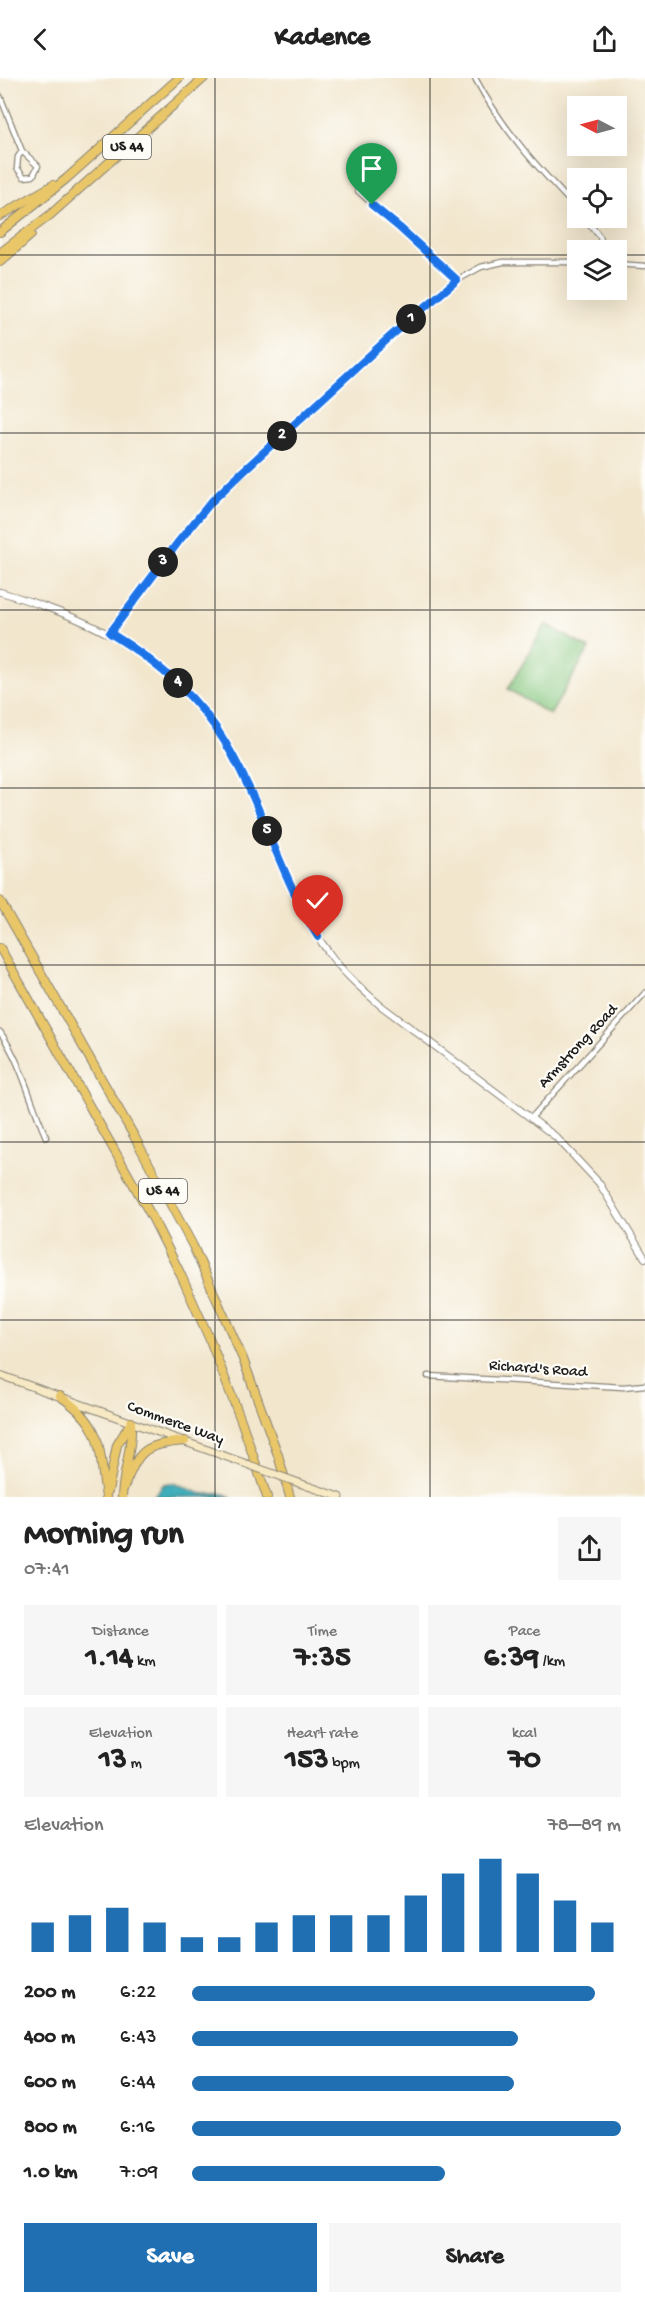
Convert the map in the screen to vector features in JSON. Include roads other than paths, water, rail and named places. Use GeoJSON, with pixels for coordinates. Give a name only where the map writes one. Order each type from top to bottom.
{"type":"FeatureCollection","features":[{"type":"Feature","properties":{"kind":"highway","name":"US 44"},"geometry":{"type":"LineString","coordinates":[[0,216],[66,178],[179,78]]}},
{"type":"Feature","properties":{"kind":"highway","name":"US 44"},"geometry":{"type":"LineString","coordinates":[[0,262],[204,78]]}},
{"type":"Feature","properties":{"kind":"highway"},"geometry":{"type":"LineString","coordinates":[[0,232],[66,178]]}},
{"type":"Feature","properties":{"kind":"highway"},"geometry":{"type":"LineString","coordinates":[[0,253],[50,215]]}},
{"type":"Feature","properties":{"kind":"highway","name":"US 44"},"geometry":{"type":"LineString","coordinates":[[0,901],[134,1136],[193,1246],[243,1359],[278,1455],[290,1497]]}},
{"type":"Feature","properties":{"kind":"highway","name":"US 44"},"geometry":{"type":"LineString","coordinates":[[0,948],[153,1217],[171,1254],[210,1340],[267,1497]]}},
{"type":"Feature","properties":{"kind":"highway"},"geometry":{"type":"LineString","coordinates":[[60,1396],[77,1409],[93,1426],[98,1441],[107,1497]]}},
{"type":"Feature","properties":{"kind":"highway"},"geometry":{"type":"LineString","coordinates":[[107,1497],[117,1444],[131,1422]]}},
{"type":"Feature","properties":{"kind":"highway"},"geometry":{"type":"LineString","coordinates":[[122,1493],[132,1443],[131,1422]]}},
{"type":"Feature","properties":{"kind":"highway"},"geometry":{"type":"LineString","coordinates":[[122,1493],[143,1452],[158,1443],[185,1441]]}},
{"type":"Feature","properties":{"kind":"main road","name":"Commerce Way"},"geometry":{"type":"LineString","coordinates":[[0,1375],[340,1497]]}},
{"type":"Feature","properties":{"kind":"street"},"geometry":{"type":"LineString","coordinates":[[475,78],[489,105],[515,140],[567,198]]}},
{"type":"Feature","properties":{"kind":"street"},"geometry":{"type":"LineString","coordinates":[[0,96],[22,151],[38,166],[33,176],[24,177],[17,168],[18,157],[22,151]]}},
{"type":"Feature","properties":{"kind":"street"},"geometry":{"type":"LineString","coordinates":[[354,177],[358,191],[457,280]]}},
{"type":"Feature","properties":{"kind":"street"},"geometry":{"type":"LineString","coordinates":[[110,633],[212,501],[392,335],[457,280],[470,272],[503,262],[567,262]]}},
{"type":"Feature","properties":{"kind":"street"},"geometry":{"type":"LineString","coordinates":[[627,265],[645,266]]}},
{"type":"Feature","properties":{"kind":"street"},"geometry":{"type":"LineString","coordinates":[[0,592],[68,615],[110,633],[166,673],[202,710],[216,729],[242,774],[300,905],[318,937],[339,966],[380,1005],[556,1137],[599,1182],[645,1258]]}},
{"type":"Feature","properties":{"kind":"street","name":"Armstrong Road"},"geometry":{"type":"LineString","coordinates":[[531,1118],[645,993]]}},
{"type":"Feature","properties":{"kind":"street"},"geometry":{"type":"LineString","coordinates":[[0,1032],[17,1061],[45,1137]]}},
{"type":"Feature","properties":{"kind":"street","name":"Richard's Road"},"geometry":{"type":"LineString","coordinates":[[428,1376],[622,1387],[645,1385]]}},
{"type":"Feature","properties":{"kind":"water"},"geometry":{"type":"Polygon","coordinates":[[[171,1483],[203,1494],[221,1494],[231,1497],[153,1497],[164,1484],[171,1483]]]}}]}
